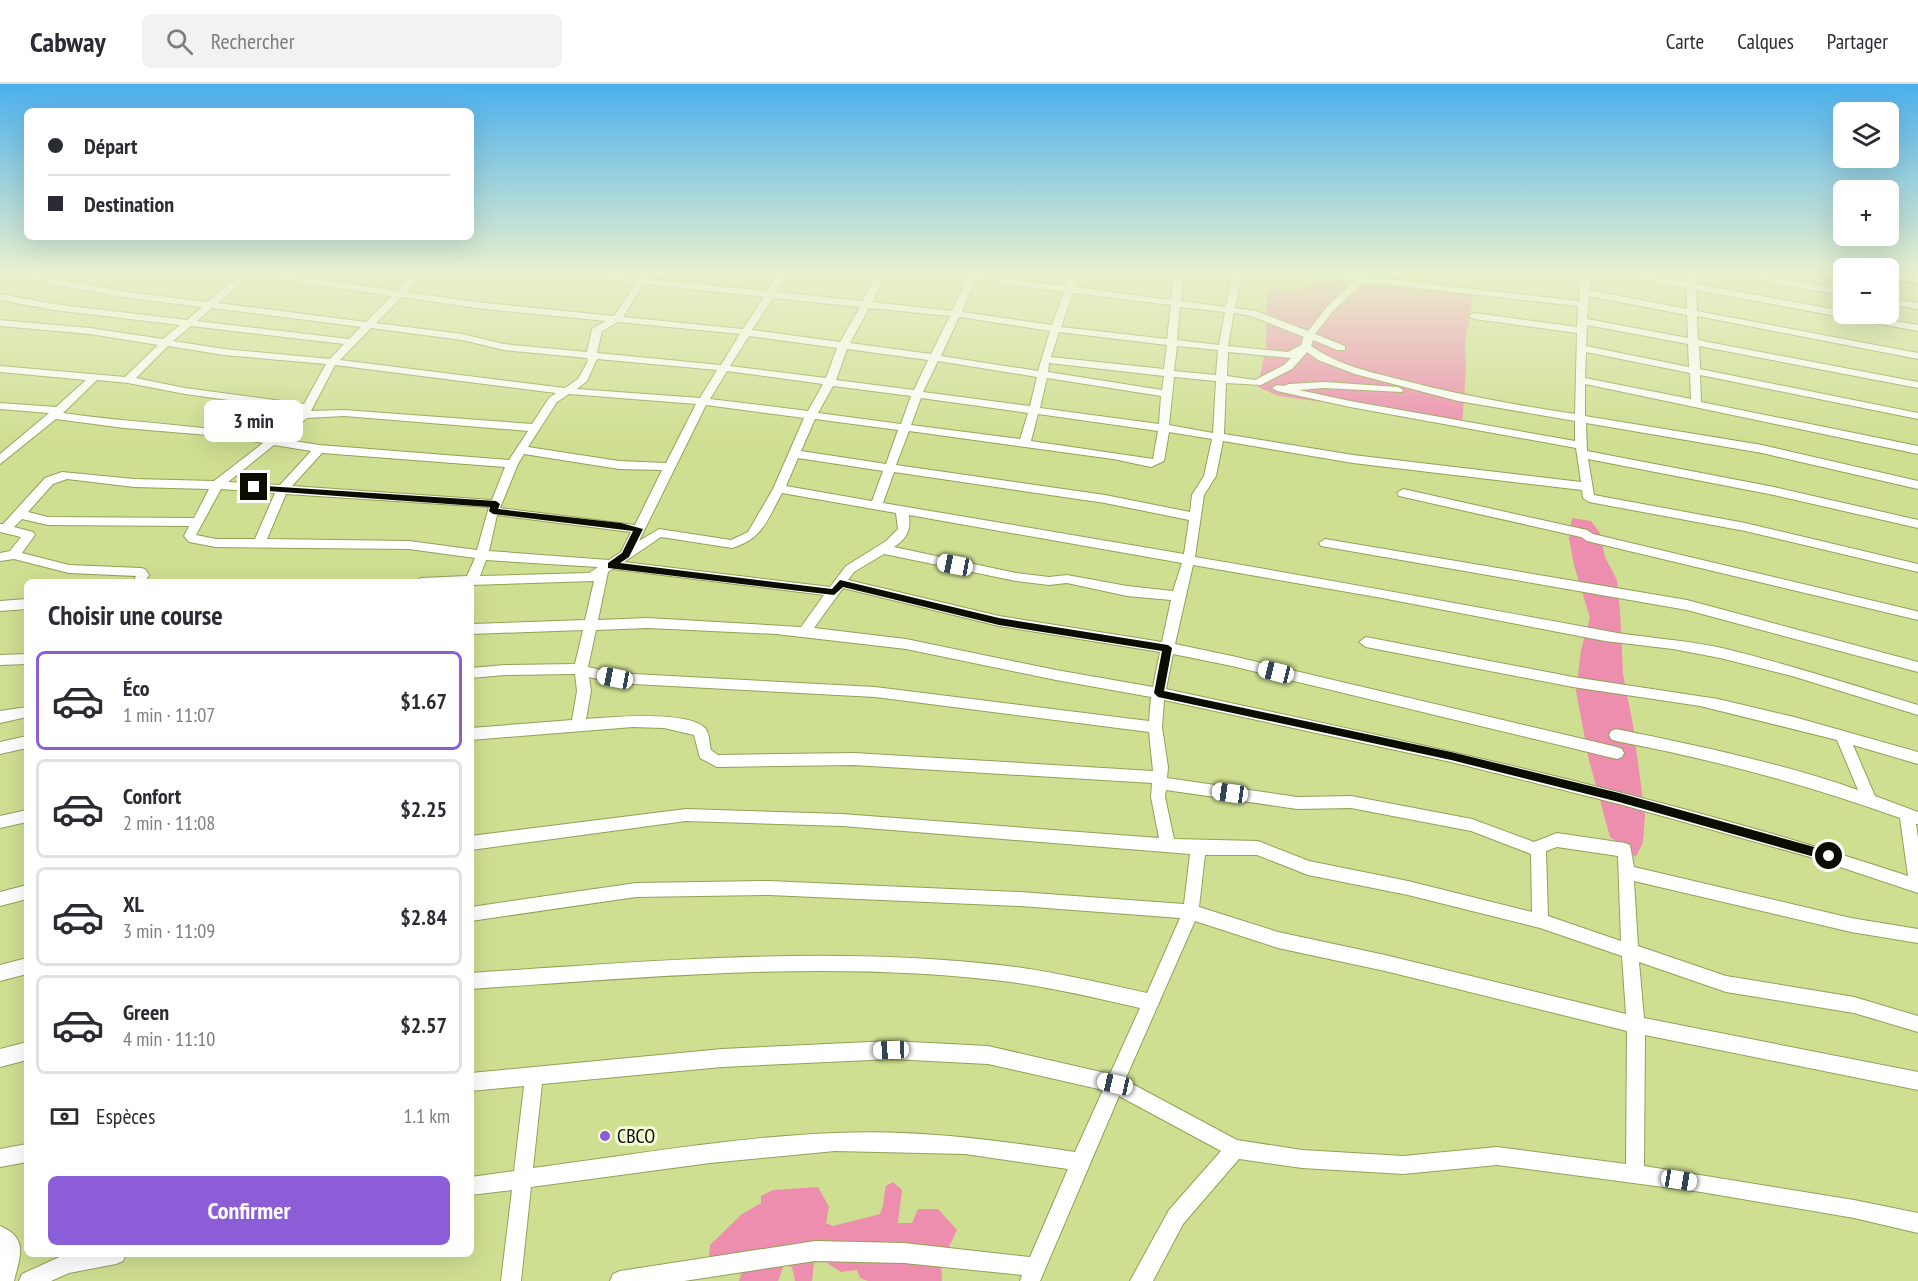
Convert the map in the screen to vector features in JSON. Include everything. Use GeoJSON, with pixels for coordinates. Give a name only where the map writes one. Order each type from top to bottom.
{"type":"FeatureCollection","features":[{"type":"Feature","properties":{"kind":"street"},"geometry":{"type":"LineString","coordinates":[[55,328],[90,331],[224,352],[332,362],[565,391],[703,401],[1113,455],[1151,463],[1158,461],[1164,428],[1173,328]]}},
{"type":"Feature","properties":{"kind":"street"},"geometry":{"type":"LineString","coordinates":[[128,380],[183,328]]}},
{"type":"Feature","properties":{"kind":"street"},"geometry":{"type":"LineString","coordinates":[[231,328],[352,342]]}},
{"type":"Feature","properties":{"kind":"street"},"geometry":{"type":"LineString","coordinates":[[366,328],[332,362],[306,411],[274,441],[217,485],[190,536],[199,542],[409,544],[482,555],[576,560],[606,569],[837,587],[999,621],[1168,648],[1617,753]]}},
{"type":"Feature","properties":{"kind":"street"},"geometry":{"type":"LineString","coordinates":[[391,328],[462,337],[504,347],[724,368],[830,382],[1164,428],[1353,459],[1587,487]]}},
{"type":"Feature","properties":{"kind":"street"},"geometry":{"type":"LineString","coordinates":[[472,579],[482,555],[494,508],[512,464],[553,400],[582,381],[593,361],[591,356],[597,329],[599,328]]}},
{"type":"Feature","properties":{"kind":"street"},"geometry":{"type":"LineString","coordinates":[[704,328],[935,358],[1167,394]]}},
{"type":"Feature","properties":{"kind":"street"},"geometry":{"type":"LineString","coordinates":[[626,555],[703,401],[748,328]]}},
{"type":"Feature","properties":{"kind":"street"},"geometry":{"type":"LineString","coordinates":[[474,580],[585,577],[606,569],[658,532],[724,544],[740,541],[752,535],[779,489],[812,415],[830,382],[833,367],[853,328]]}},
{"type":"Feature","properties":{"kind":"street"},"geometry":{"type":"LineString","coordinates":[[876,505],[916,394],[949,328]]}},
{"type":"Feature","properties":{"kind":"street"},"geometry":{"type":"LineString","coordinates":[[1048,328],[1283,355],[1306,347]]}},
{"type":"Feature","properties":{"kind":"street"},"geometry":{"type":"LineString","coordinates":[[1168,845],[1159,808],[1160,758],[1155,727],[1158,693],[1178,596],[1189,559],[1198,495],[1210,476],[1218,437],[1223,348],[1227,328]]}},
{"type":"Feature","properties":{"kind":"street"},"geometry":{"type":"LineString","coordinates":[[1291,328],[1341,348]]}},
{"type":"Feature","properties":{"kind":"street"},"geometry":{"type":"LineString","coordinates":[[1257,383],[1288,367],[1306,347],[1309,336],[1315,328]]}},
{"type":"Feature","properties":{"kind":"street"},"geometry":{"type":"LineString","coordinates":[[1582,328],[1582,449],[1589,498],[1745,527],[1918,568]]}},
{"type":"Feature","properties":{"kind":"street"},"geometry":{"type":"LineString","coordinates":[[1594,328],[1693,343],[1918,385]]}},
{"type":"Feature","properties":{"kind":"street"},"geometry":{"type":"LineString","coordinates":[[1693,328],[1696,404]]}},
{"type":"Feature","properties":{"kind":"street"},"geometry":{"type":"LineString","coordinates":[[1773,328],[1918,356]]}},
{"type":"Feature","properties":{"kind":"street"},"geometry":{"type":"LineString","coordinates":[[1024,444],[1035,411],[1045,359],[1056,329]]}},
{"type":"Feature","properties":{"kind":"street"},"geometry":{"type":"LineString","coordinates":[[1306,347],[1322,358],[1350,369],[1431,392],[1471,401],[1762,449],[1918,486]]}},
{"type":"Feature","properties":{"kind":"street"},"geometry":{"type":"LineString","coordinates":[[1582,348],[1918,416]]}},
{"type":"Feature","properties":{"kind":"street"},"geometry":{"type":"LineString","coordinates":[[1045,359],[1257,383],[1340,402],[1582,449],[1918,524]]}},
{"type":"Feature","properties":{"kind":"street"},"geometry":{"type":"LineString","coordinates":[[0,369],[128,380],[185,392],[306,411],[344,412],[535,428]]}},
{"type":"Feature","properties":{"kind":"street"},"geometry":{"type":"LineString","coordinates":[[0,460],[96,376]]}},
{"type":"Feature","properties":{"kind":"street"},"geometry":{"type":"LineString","coordinates":[[1581,380],[1918,450]]}},
{"type":"Feature","properties":{"kind":"street"},"geometry":{"type":"LineString","coordinates":[[1277,388],[1324,385],[1431,392]]}},
{"type":"Feature","properties":{"kind":"street"},"geometry":{"type":"LineString","coordinates":[[0,406],[124,425],[232,434],[319,449],[512,464]]}},
{"type":"Feature","properties":{"kind":"street"},"geometry":{"type":"LineString","coordinates":[[0,444],[15,446]]}},
{"type":"Feature","properties":{"kind":"street"},"geometry":{"type":"LineString","coordinates":[[259,543],[282,490],[319,449]]}},
{"type":"Feature","properties":{"kind":"street"},"geometry":{"type":"LineString","coordinates":[[522,450],[619,465],[670,467]]}},
{"type":"Feature","properties":{"kind":"street"},"geometry":{"type":"LineString","coordinates":[[794,454],[1106,499],[1195,517]]}},
{"type":"Feature","properties":{"kind":"street"},"geometry":{"type":"LineString","coordinates":[[3,529],[49,481],[66,475],[134,483],[217,485],[494,508],[639,529]]}},
{"type":"Feature","properties":{"kind":"street"},"geometry":{"type":"LineString","coordinates":[[779,489],[1382,593],[1605,636],[1668,643],[1792,671],[1918,710]]}},
{"type":"Feature","properties":{"kind":"street"},"geometry":{"type":"LineString","coordinates":[[1402,494],[1467,506],[1692,559],[1808,591],[1916,616]]}},
{"type":"Feature","properties":{"kind":"street"},"geometry":{"type":"LineString","coordinates":[[804,632],[859,561],[902,535],[904,530],[902,509]]}},
{"type":"Feature","properties":{"kind":"street"},"geometry":{"type":"LineString","coordinates":[[19,514],[48,521],[199,522]]}},
{"type":"Feature","properties":{"kind":"street"},"geometry":{"type":"LineString","coordinates":[[3,529],[29,535],[14,555]]}},
{"type":"Feature","properties":{"kind":"street"},"geometry":{"type":"LineString","coordinates":[[1325,543],[1687,605],[1918,667]]}},
{"type":"Feature","properties":{"kind":"street"},"geometry":{"type":"LineString","coordinates":[[882,549],[1016,577],[1049,581],[1067,579],[1127,591],[1178,596]]}},
{"type":"Feature","properties":{"kind":"street"},"geometry":{"type":"LineString","coordinates":[[0,556],[14,555],[69,569],[141,572],[143,575],[141,579]]}},
{"type":"Feature","properties":{"kind":"street"},"geometry":{"type":"LineString","coordinates":[[578,726],[584,691],[581,669],[589,625],[606,569]]}},
{"type":"Feature","properties":{"kind":"street"},"geometry":{"type":"LineString","coordinates":[[0,606],[24,604]]}},
{"type":"Feature","properties":{"kind":"street"},"geometry":{"type":"LineString","coordinates":[[474,629],[648,623],[804,632],[906,644],[1158,693],[1451,756],[1608,795],[1810,850],[1918,885],[1913,816],[1869,800],[1751,766],[1616,735]]}},
{"type":"Feature","properties":{"kind":"street"},"geometry":{"type":"LineString","coordinates":[[1366,642],[1573,682],[1606,685],[1717,704],[1842,735],[1918,758]]}},
{"type":"Feature","properties":{"kind":"street"},"geometry":{"type":"LineString","coordinates":[[0,660],[24,659]]}},
{"type":"Feature","properties":{"kind":"street"},"geometry":{"type":"LineString","coordinates":[[474,674],[505,670],[581,669],[615,678],[875,692],[1155,727]]}},
{"type":"Feature","properties":{"kind":"street"},"geometry":{"type":"LineString","coordinates":[[0,717],[24,713]]}},
{"type":"Feature","properties":{"kind":"street"},"geometry":{"type":"LineString","coordinates":[[474,734],[642,723],[691,727],[698,729],[702,734],[703,752],[708,758],[717,760],[854,759],[1160,780],[1297,803],[1351,802],[1472,825],[1534,849],[1552,840],[1557,840],[1625,850],[1636,1025],[1635,1173]]}},
{"type":"Feature","properties":{"kind":"street"},"geometry":{"type":"LineString","coordinates":[[1842,735],[1869,800]]}},
{"type":"Feature","properties":{"kind":"street"},"geometry":{"type":"LineString","coordinates":[[0,748],[24,743]]}},
{"type":"Feature","properties":{"kind":"street"},"geometry":{"type":"LineString","coordinates":[[474,843],[686,815],[842,820],[1198,848],[1252,847],[1308,868],[1408,888],[1540,921],[1726,984],[1854,1005],[1918,1024]]}},
{"type":"Feature","properties":{"kind":"street"},"geometry":{"type":"LineString","coordinates":[[0,822],[24,817]]}},
{"type":"Feature","properties":{"kind":"street"},"geometry":{"type":"LineString","coordinates":[[620,1281],[815,1251],[904,1253],[1033,1274],[1191,912],[1198,848]]}},
{"type":"Feature","properties":{"kind":"street"},"geometry":{"type":"LineString","coordinates":[[1538,848],[1540,921]]}},
{"type":"Feature","properties":{"kind":"street"},"geometry":{"type":"LineString","coordinates":[[1627,873],[1851,925],[1918,936]]}},
{"type":"Feature","properties":{"kind":"street"},"geometry":{"type":"LineString","coordinates":[[474,914],[636,890],[769,888],[1020,899],[1191,912],[1278,940],[1385,963],[1636,1025],[1918,1081]]}},
{"type":"Feature","properties":{"kind":"street"},"geometry":{"type":"LineString","coordinates":[[0,899],[24,893]]}},
{"type":"Feature","properties":{"kind":"street"},"geometry":{"type":"LineString","coordinates":[[474,981],[731,964],[797,962],[989,972],[1046,979],[1150,1002]]}},
{"type":"Feature","properties":{"kind":"street"},"geometry":{"type":"LineString","coordinates":[[0,974],[24,967]]}},
{"type":"Feature","properties":{"kind":"street"},"geometry":{"type":"LineString","coordinates":[[474,1082],[722,1058],[891,1050],[988,1055],[1115,1084],[1235,1149],[1302,1159],[1403,1165],[1497,1156],[1635,1173],[1854,1209],[1918,1223]]}},
{"type":"Feature","properties":{"kind":"street"},"geometry":{"type":"LineString","coordinates":[[0,1058],[24,1052]]}},
{"type":"Feature","properties":{"kind":"street"},"geometry":{"type":"LineString","coordinates":[[512,1281],[534,1076]]}},
{"type":"Feature","properties":{"kind":"street"},"geometry":{"type":"LineString","coordinates":[[474,1186],[710,1154],[835,1142],[965,1145],[1080,1162]]}},
{"type":"Feature","properties":{"kind":"street"},"geometry":{"type":"LineString","coordinates":[[1140,1281],[1147,1273],[1176,1217],[1235,1149]]}},
{"type":"Feature","properties":{"kind":"street"},"geometry":{"type":"LineString","coordinates":[[0,1158],[24,1154]]}},
{"type":"Feature","properties":{"kind":"street"},"geometry":{"type":"LineString","coordinates":[[0,1236],[10,1243],[11,1255],[4,1281]]}},
{"type":"Feature","properties":{"kind":"street"},"geometry":{"type":"LineString","coordinates":[[29,1281],[68,1263],[100,1257]]}},
{"type":"Feature","properties":{"kind":"shaded area"},"geometry":{"type":"Polygon","coordinates":[[[1266,328],[1468,328],[1465,339],[1466,370],[1462,426],[1360,407],[1278,396],[1258,387],[1266,348],[1266,328]]]}},
{"type":"Feature","properties":{"kind":"shaded area"},"geometry":{"type":"Polygon","coordinates":[[[1572,518],[1591,521],[1600,533],[1605,557],[1617,580],[1623,674],[1633,725],[1645,815],[1643,842],[1636,857],[1610,837],[1589,760],[1576,691],[1581,650],[1590,618],[1574,565],[1569,538],[1572,518]]]}},
{"type":"Feature","properties":{"kind":"shaded area"},"geometry":{"type":"Polygon","coordinates":[[[893,1182],[902,1190],[898,1223],[912,1223],[918,1209],[938,1209],[957,1230],[941,1264],[942,1281],[868,1281],[860,1278],[857,1270],[841,1272],[815,1255],[812,1281],[795,1281],[792,1267],[784,1265],[778,1281],[739,1281],[743,1269],[716,1262],[709,1256],[710,1245],[742,1214],[761,1203],[761,1196],[773,1190],[818,1187],[829,1207],[826,1223],[833,1226],[880,1214],[886,1186],[893,1182]]]}},
{"type":"Feature","properties":{"kind":"place","name":"CBCO"},"geometry":{"type":"Point","coordinates":[605,1136]}},
{"type":"Feature","properties":{"kind":"route"},"geometry":{"type":"LineString","coordinates":[[254,487],[496,504],[493,511],[639,529],[626,555],[611,566],[834,592],[840,583],[999,621],[1168,648],[1158,693],[1451,756],[1619,798],[1829,856]]}}]}
